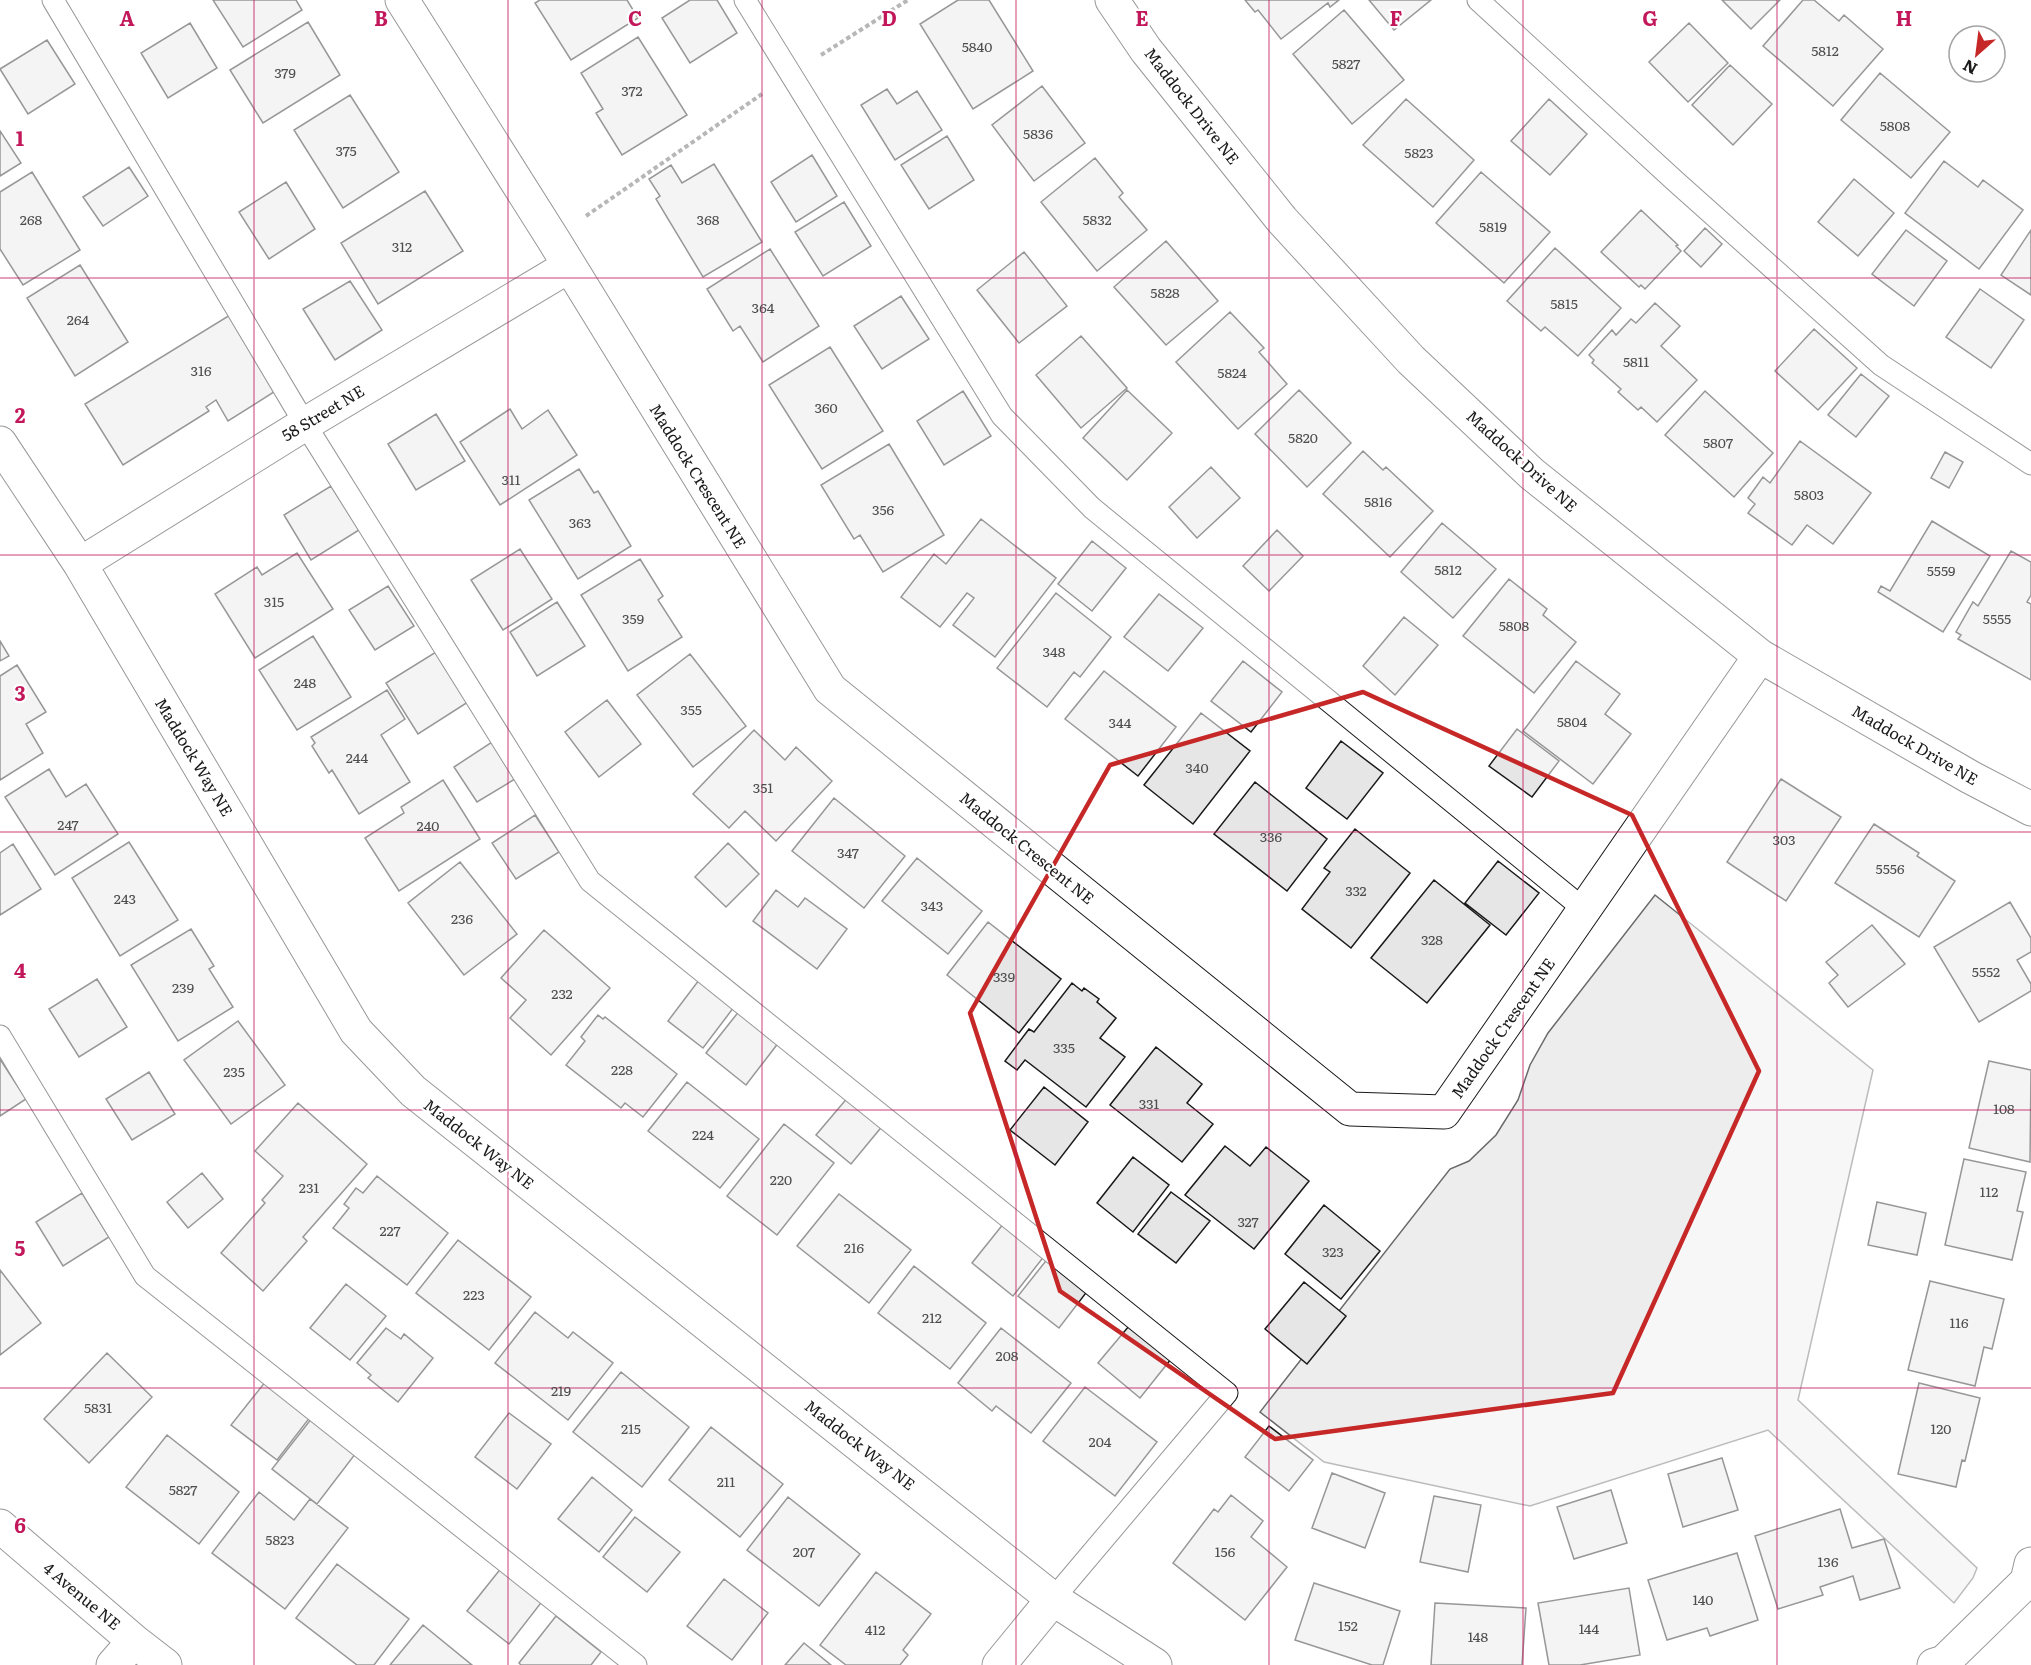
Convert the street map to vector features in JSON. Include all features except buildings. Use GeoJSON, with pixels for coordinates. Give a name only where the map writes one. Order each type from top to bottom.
{"type":"FeatureCollection","features":[{"type":"Feature","properties":{"kind":"street","name":"Maddock Crescent NE"},"geometry":{"type":"LineString","coordinates":[[402,0],[830,689],[1350,1109],[1444,1112],[1760,656]]}},
{"type":"Feature","properties":{"kind":"street","name":"Maddock Drive NE"},"geometry":{"type":"LineString","coordinates":[[1112,0],[1146,50],[1282,220],[1411,360],[1532,474],[1760,656],[1970,777],[2031,809]]}},
{"type":"Feature","properties":{"kind":"street","name":"58 Street NE"},"geometry":{"type":"LineString","coordinates":[[80,564],[305,424],[561,253]]}},
{"type":"Feature","properties":{"kind":"street","name":"Maddock Way NE"},"geometry":{"type":"LineString","coordinates":[[0,443],[80,564],[356,1031],[413,1092],[1053,1599],[1155,1665]]}},
{"type":"Feature","properties":{"kind":"street","name":"4 Avenue NE"},"geometry":{"type":"LineString","coordinates":[[0,1526],[165,1665]]}},
{"type":"Feature","properties":{"kind":"street"},"geometry":{"type":"LineString","coordinates":[[1934,1665],[1944,1662],[2027,1581],[2031,1564]]}},
{"type":"Feature","properties":{"kind":"street"},"geometry":{"type":"LineString","coordinates":[[999,1665],[1053,1599]]}},
{"type":"Feature","properties":{"kind":"street"},"geometry":{"type":"LineString","coordinates":[[113,1665],[134,1641]]}},
{"type":"Feature","properties":{"kind":"lane"},"geometry":{"type":"LineString","coordinates":[[53,0],[305,424],[590,881],[1227,1393],[1053,1599]]}},
{"type":"Feature","properties":{"kind":"lane"},"geometry":{"type":"LineString","coordinates":[[746,0],[1002,416],[1092,508],[1585,910]]}},
{"type":"Feature","properties":{"kind":"lane"},"geometry":{"type":"LineString","coordinates":[[1478,0],[1674,180],[1881,365],[2031,464]]}},
{"type":"Feature","properties":{"kind":"lane"},"geometry":{"type":"LineString","coordinates":[[0,1036],[145,1276],[636,1665]]}},
{"type":"Feature","properties":{"kind":"path"},"geometry":{"type":"LineString","coordinates":[[561,253],[792,74],[908,0]]}},
{"type":"Feature","properties":{"kind":"highlighted area"},"geometry":{"type":"Polygon","coordinates":[[[1363,692],[1632,815],[1759,1071],[1613,1393],[1275,1439],[1060,1291],[970,1013],[1110,765],[1363,692]]]}},
{"type":"Feature","properties":{"kind":"shaded area"},"geometry":{"type":"Polygon","coordinates":[[[1655,895],[1873,1070],[1798,1400],[1977,1568],[1973,1578],[1954,1603],[1768,1430],[1530,1506],[1324,1462],[1260,1412],[1450,1169],[1469,1161],[1496,1135],[1518,1100],[1530,1065],[1548,1033],[1655,895]]]}}]}
